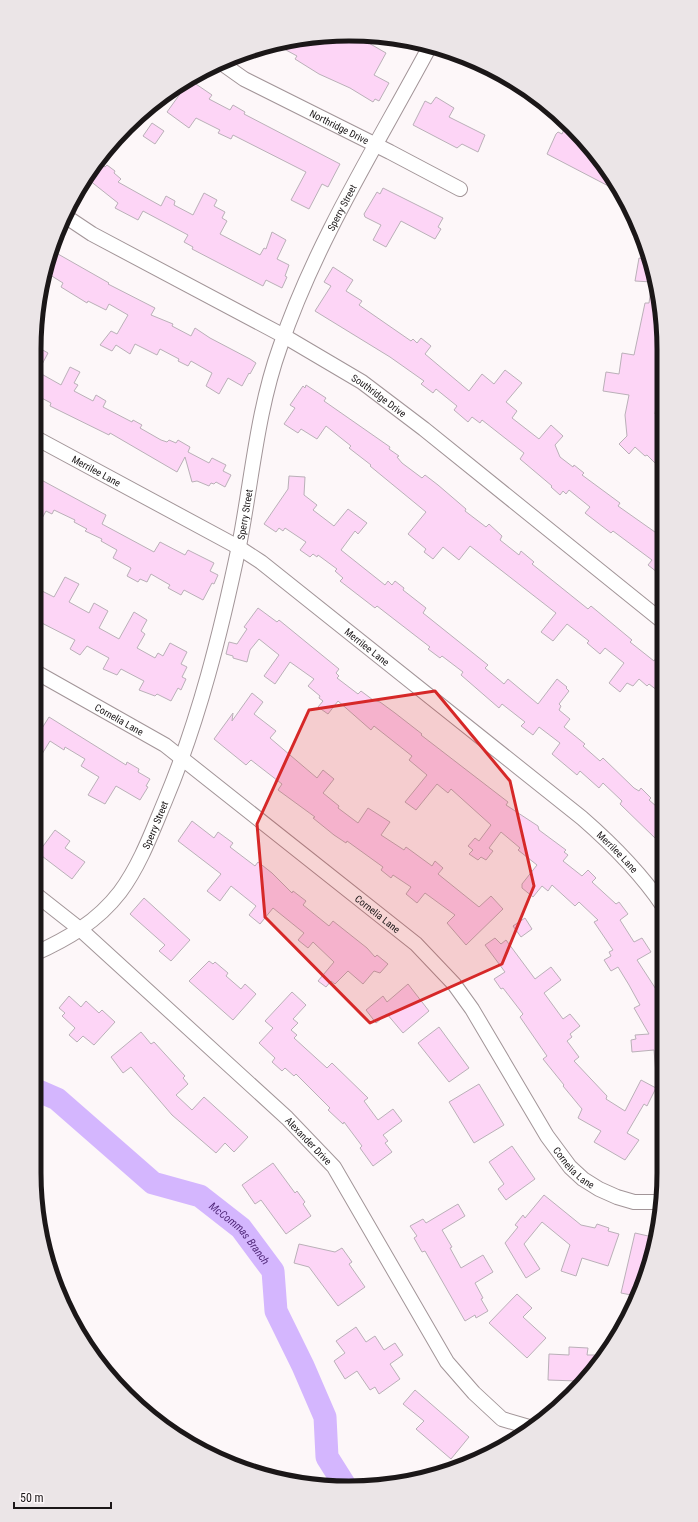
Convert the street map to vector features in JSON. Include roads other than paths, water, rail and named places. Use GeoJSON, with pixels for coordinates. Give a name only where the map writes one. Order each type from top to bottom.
{"type":"FeatureCollection","features":[{"type":"Feature","properties":{"kind":"street","name":"Sperry Street"},"geometry":{"type":"LineString","coordinates":[[41,950],[81,930],[100,914],[119,893],[144,851],[183,758],[215,647],[238,547],[272,371],[284,336],[313,263],[427,51]]}},
{"type":"Feature","properties":{"kind":"street","name":"Northridge Drive"},"geometry":{"type":"LineString","coordinates":[[226,66],[244,79],[377,145],[460,190]]}},
{"type":"Feature","properties":{"kind":"street","name":"Southridge Drive"},"geometry":{"type":"LineString","coordinates":[[70,219],[92,234],[284,336],[362,382],[657,617]]}},
{"type":"Feature","properties":{"kind":"street","name":"Merrilee Lane"},"geometry":{"type":"LineString","coordinates":[[41,441],[238,547],[261,562],[582,818],[617,849],[645,879],[657,897]]}},
{"type":"Feature","properties":{"kind":"street","name":"Cornelia Lane"},"geometry":{"type":"LineString","coordinates":[[41,675],[165,745],[416,944],[454,984],[472,1009],[559,1154],[582,1179],[617,1197],[634,1202],[655,1202]]}},
{"type":"Feature","properties":{"kind":"street","name":"Alexander Drive"},"geometry":{"type":"LineString","coordinates":[[41,899],[81,930],[287,1118],[334,1167],[447,1362],[474,1393],[502,1419],[524,1426]]}},
{"type":"Feature","properties":{"kind":"waterway","name":"McCommas Branch"},"geometry":{"type":"LineString","coordinates":[[41,1092],[57,1099],[153,1183],[200,1196],[241,1228],[273,1271],[276,1311],[303,1366],[325,1417],[327,1457],[342,1481]]}}]}
